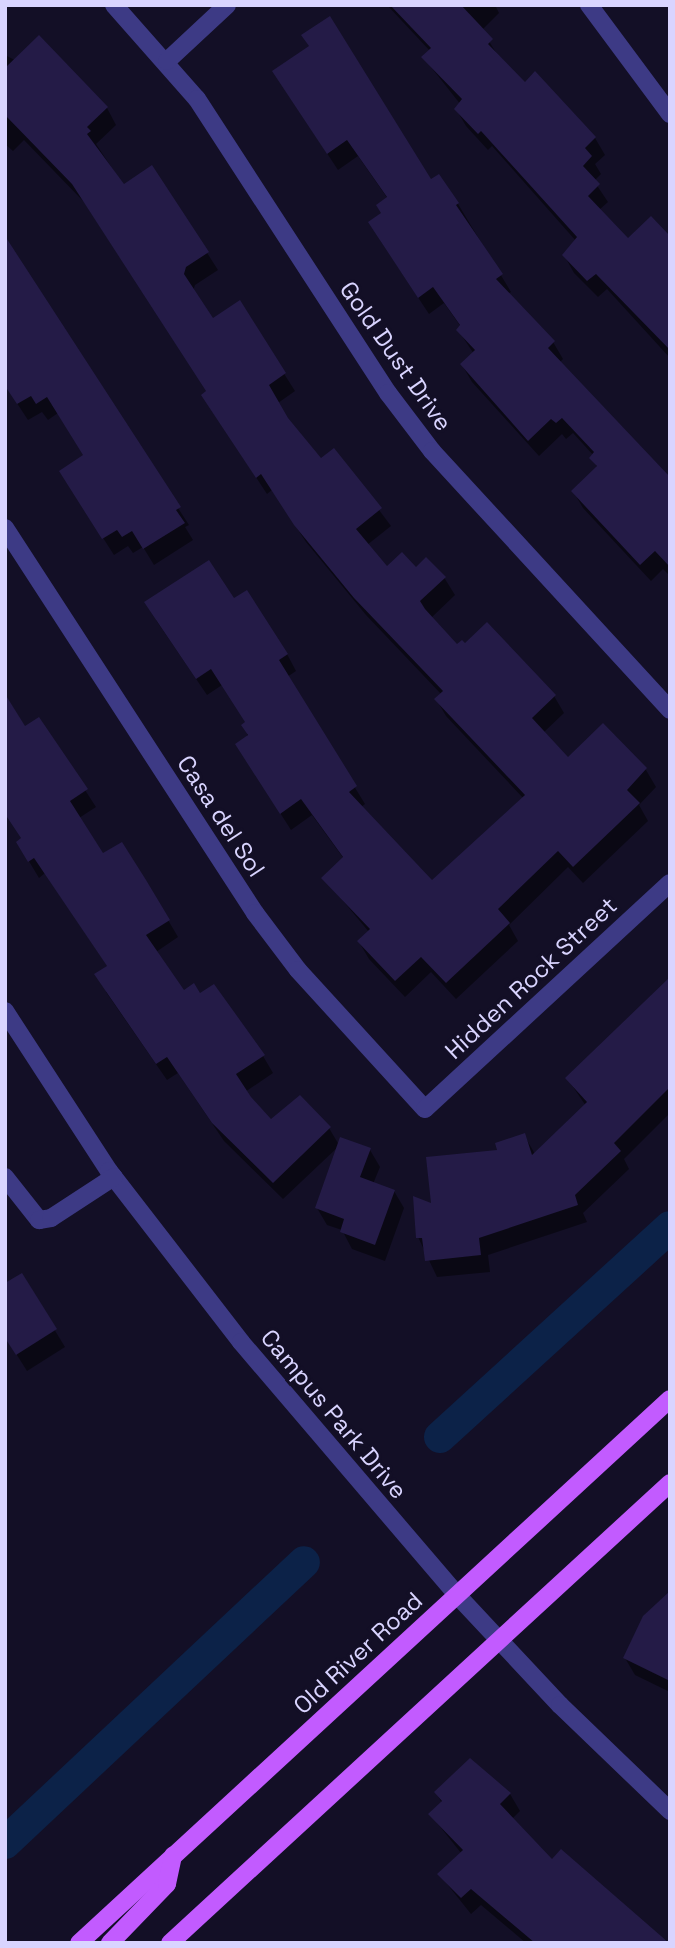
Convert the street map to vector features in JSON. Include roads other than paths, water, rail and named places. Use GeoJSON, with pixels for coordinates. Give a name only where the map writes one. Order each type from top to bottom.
{"type":"FeatureCollection","features":[{"type":"Feature","properties":{"kind":"main road","name":"Old River Road"},"geometry":{"type":"LineString","coordinates":[[79,1943],[670,1399]]}},
{"type":"Feature","properties":{"kind":"main road"},"geometry":{"type":"LineString","coordinates":[[170,1943],[670,1483]]}},
{"type":"Feature","properties":{"kind":"main road"},"geometry":{"type":"LineString","coordinates":[[110,1943],[167,1884],[173,1857]]}},
{"type":"Feature","properties":{"kind":"street","name":"Gold Dust Drive"},"geometry":{"type":"LineString","coordinates":[[114,5],[167,61],[197,99],[388,393],[432,451],[670,710]]}},
{"type":"Feature","properties":{"kind":"street"},"geometry":{"type":"LineString","coordinates":[[167,61],[227,5]]}},
{"type":"Feature","properties":{"kind":"street"},"geometry":{"type":"LineString","coordinates":[[589,5],[670,114]]}},
{"type":"Feature","properties":{"kind":"street","name":"Casa del Sol"},"geometry":{"type":"LineString","coordinates":[[5,528],[255,913],[298,970],[425,1109]]}},
{"type":"Feature","properties":{"kind":"street","name":"Hidden Rock Street"},"geometry":{"type":"LineString","coordinates":[[425,1109],[670,883]]}},
{"type":"Feature","properties":{"kind":"street","name":"Campus Park Drive"},"geometry":{"type":"LineString","coordinates":[[5,1011],[114,1177],[241,1342],[498,1640],[670,1811]]}},
{"type":"Feature","properties":{"kind":"street"},"geometry":{"type":"LineString","coordinates":[[5,1177],[38,1220],[51,1218],[114,1177]]}},
{"type":"Feature","properties":{"kind":"waterway"},"geometry":{"type":"LineString","coordinates":[[440,1437],[670,1227]]}},
{"type":"Feature","properties":{"kind":"waterway"},"geometry":{"type":"LineString","coordinates":[[5,1843],[304,1562]]}}]}
